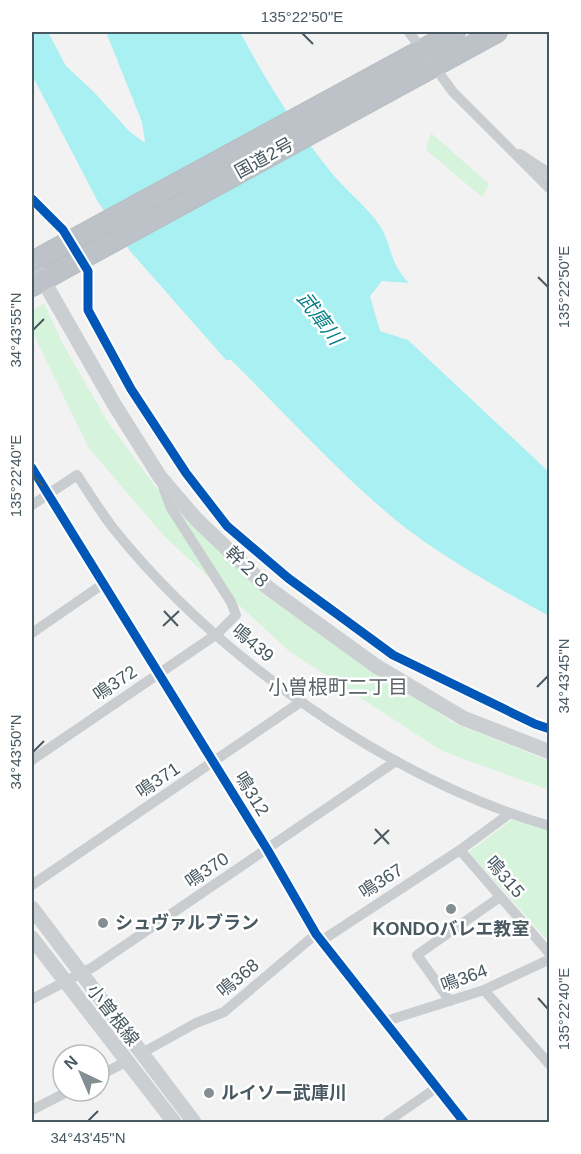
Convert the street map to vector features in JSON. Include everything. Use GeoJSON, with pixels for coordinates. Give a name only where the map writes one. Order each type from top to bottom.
{"type":"FeatureCollection","features":[{"type":"Feature","properties":{"kind":"highway","name":"国道2号"},"geometry":{"type":"LineString","coordinates":[[32,261],[455,32]]}},
{"type":"Feature","properties":{"kind":"highway","name":"国道2号"},"geometry":{"type":"LineString","coordinates":[[37,282],[497,32]]}},
{"type":"Feature","properties":{"kind":"street"},"geometry":{"type":"LineString","coordinates":[[409,32],[453,92],[549,189]]}},
{"type":"Feature","properties":{"kind":"street"},"geometry":{"type":"LineString","coordinates":[[508,148],[549,174]]}},
{"type":"Feature","properties":{"kind":"street","name":"幹２８"},"geometry":{"type":"LineString","coordinates":[[32,261],[37,282],[160,477],[196,519],[267,587],[376,666],[464,718],[549,752]]}},
{"type":"Feature","properties":{"kind":"street","name":"鳴312"},"geometry":{"type":"LineString","coordinates":[[32,468],[319,937],[464,1122]]}},
{"type":"Feature","properties":{"kind":"street","name":"鳴439"},"geometry":{"type":"LineString","coordinates":[[47,495],[77,476],[113,527],[148,567],[246,660],[302,701],[396,761],[509,814],[549,825]]}},
{"type":"Feature","properties":{"kind":"street","name":"鳴372"},"geometry":{"type":"LineString","coordinates":[[32,760],[217,634],[236,615],[231,602],[171,508],[160,477]]}},
{"type":"Feature","properties":{"kind":"street"},"geometry":{"type":"LineString","coordinates":[[32,505],[47,495]]}},
{"type":"Feature","properties":{"kind":"street"},"geometry":{"type":"LineString","coordinates":[[32,633],[103,584]]}},
{"type":"Feature","properties":{"kind":"street","name":"鳴371"},"geometry":{"type":"LineString","coordinates":[[32,885],[302,701]]}},
{"type":"Feature","properties":{"kind":"street","name":"鳴370"},"geometry":{"type":"LineString","coordinates":[[32,999],[80,974],[396,761]]}},
{"type":"Feature","properties":{"kind":"street","name":"鳴367"},"geometry":{"type":"LineString","coordinates":[[319,937],[460,850],[509,814]]}},
{"type":"Feature","properties":{"kind":"street","name":"鳴315"},"geometry":{"type":"LineString","coordinates":[[460,850],[549,954]]}},
{"type":"Feature","properties":{"kind":"street"},"geometry":{"type":"LineString","coordinates":[[450,1001],[417,955],[500,897]]}},
{"type":"Feature","properties":{"kind":"street","name":"小曽根線"},"geometry":{"type":"LineString","coordinates":[[32,908],[194,1122]]}},
{"type":"Feature","properties":{"kind":"street","name":"鳴368"},"geometry":{"type":"LineString","coordinates":[[142,1053],[196,1023],[224,1012],[319,937]]}},
{"type":"Feature","properties":{"kind":"street","name":"小曽根線"},"geometry":{"type":"LineString","coordinates":[[32,938],[174,1122]]}},
{"type":"Feature","properties":{"kind":"street","name":"鳴364"},"geometry":{"type":"LineString","coordinates":[[386,1020],[484,990],[549,959]]}},
{"type":"Feature","properties":{"kind":"street"},"geometry":{"type":"LineString","coordinates":[[484,990],[549,1065]]}},
{"type":"Feature","properties":{"kind":"street"},"geometry":{"type":"LineString","coordinates":[[111,1070],[127,1061]]}},
{"type":"Feature","properties":{"kind":"street"},"geometry":{"type":"LineString","coordinates":[[387,1122],[436,1088]]}},
{"type":"Feature","properties":{"kind":"street"},"geometry":{"type":"LineString","coordinates":[[32,1110],[51,1100]]}},
{"type":"Feature","properties":{"kind":"green space"},"geometry":{"type":"Polygon","coordinates":[[[431,133],[489,184],[482,197],[426,150],[431,133]]]}},
{"type":"Feature","properties":{"kind":"green space"},"geometry":{"type":"Polygon","coordinates":[[[44,303],[64,346],[108,422],[158,490],[264,595],[452,722],[549,761],[549,790],[442,751],[289,651],[165,537],[88,447],[32,331],[32,311],[44,303]]]}},
{"type":"Feature","properties":{"kind":"green space"},"geometry":{"type":"Polygon","coordinates":[[[513,819],[549,830],[549,942],[469,852],[513,819]]]}},
{"type":"Feature","properties":{"kind":"water","name":"武庫川"},"geometry":{"type":"Polygon","coordinates":[[[32,32],[48,32],[66,66],[93,91],[129,131],[145,143],[142,122],[106,32],[240,32],[271,86],[305,138],[336,178],[380,226],[397,268],[409,283],[382,281],[370,296],[380,331],[408,340],[549,472],[549,616],[453,561],[398,522],[333,463],[231,360],[226,360],[130,251],[97,200],[32,75],[32,32]]]}},
{"type":"Feature","properties":{"kind":"cycle path"},"geometry":{"type":"LineString","coordinates":[[32,199],[63,230],[88,271],[88,310],[131,389],[186,473],[227,526],[288,578],[393,655],[535,724],[550,729]]}},
{"type":"Feature","properties":{"kind":"cycle path"},"geometry":{"type":"LineString","coordinates":[[32,468],[267,849],[316,934],[464,1122]]}},
{"type":"Feature","properties":{"kind":"place","name":"KONDOバレエ教室"},"geometry":{"type":"Point","coordinates":[451,909]}},
{"type":"Feature","properties":{"kind":"place","name":"シュヴァルブラン"},"geometry":{"type":"Point","coordinates":[103,923]}},
{"type":"Feature","properties":{"kind":"place","name":"ルイソー武庫川"},"geometry":{"type":"Point","coordinates":[209,1093]}},
{"type":"Feature","properties":{"kind":"district","name":"小曽根町二丁目"},"geometry":{"type":"Point","coordinates":[338,687]}}]}
